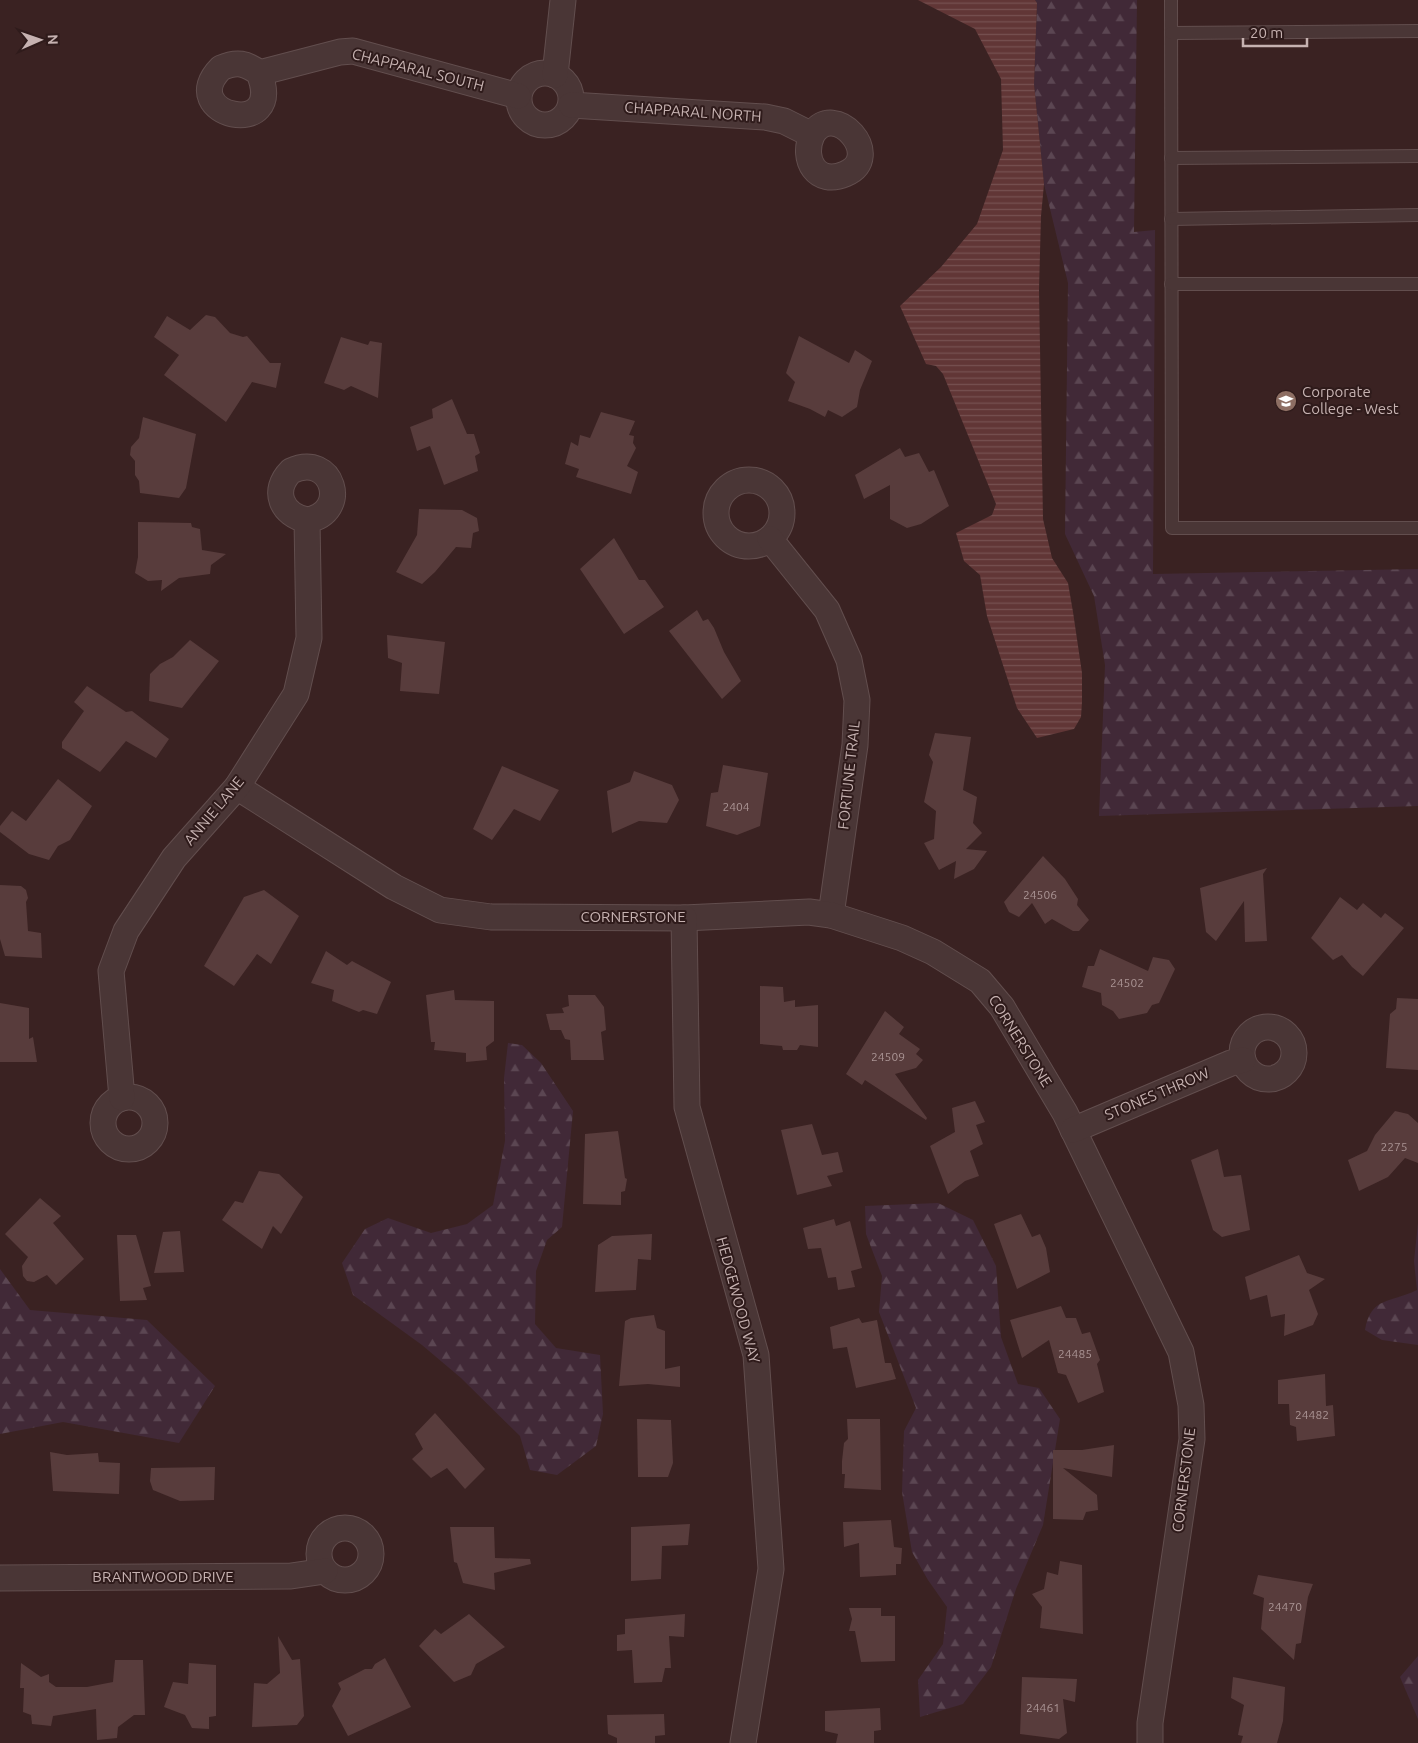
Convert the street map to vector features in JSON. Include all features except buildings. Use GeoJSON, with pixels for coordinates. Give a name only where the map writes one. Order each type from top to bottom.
{"type":"FeatureCollection","features":[{"type":"Feature","properties":{"kind":"street"},"geometry":{"type":"LineString","coordinates":[[555,75],[563,0]]}},
{"type":"Feature","properties":{"kind":"street","name":"CHAPPARAL SOUTH"},"geometry":{"type":"LineString","coordinates":[[258,74],[325,55],[354,51],[518,96]]}},
{"type":"Feature","properties":{"kind":"street"},"geometry":{"type":"LineString","coordinates":[[539,73],[555,75],[568,87],[571,105],[568,113],[556,124],[540,126],[526,118],[521,112],[518,96],[525,81],[531,76],[539,73]]}},
{"type":"Feature","properties":{"kind":"street","name":"CHAPPARAL NORTH"},"geometry":{"type":"LineString","coordinates":[[571,105],[765,117],[784,120],[812,135]]}},
{"type":"Feature","properties":{"kind":"street","name":"ANNIE LANE"},"geometry":{"type":"LineString","coordinates":[[122,1098],[111,971],[126,931],[174,858],[237,787],[296,694],[309,638],[307,520]]}},
{"type":"Feature","properties":{"kind":"street","name":"FORTUNE TRAIL"},"geometry":{"type":"LineString","coordinates":[[770,539],[828,610],[849,660],[857,700],[856,745],[831,915]]}},
{"type":"Feature","properties":{"kind":"street","name":"CORNERSTONE"},"geometry":{"type":"LineString","coordinates":[[237,787],[394,887],[440,910],[491,916],[684,918],[809,912],[831,915],[902,938],[926,949],[980,981],[1002,1007],[1073,1130],[1181,1352],[1191,1405],[1192,1439],[1151,1714],[1150,1743]]}},
{"type":"Feature","properties":{"kind":"street","name":"HEDGEWOOD WAY"},"geometry":{"type":"LineString","coordinates":[[684,918],[686,1107],[756,1355],[771,1559],[771,1569],[742,1743]]}},
{"type":"Feature","properties":{"kind":"street","name":"STONES THROW"},"geometry":{"type":"LineString","coordinates":[[1073,1130],[1231,1063],[1243,1060]]}},
{"type":"Feature","properties":{"kind":"street","name":"BRANTWOOD DRIVE"},"geometry":{"type":"LineString","coordinates":[[0,1578],[291,1576],[325,1571]]}},
{"type":"Feature","properties":{"kind":"lane"},"geometry":{"type":"LineString","coordinates":[[1171,0],[1172,528],[1418,528]]}},
{"type":"Feature","properties":{"kind":"lane"},"geometry":{"type":"LineString","coordinates":[[1171,33],[1418,31]]}},
{"type":"Feature","properties":{"kind":"lane"},"geometry":{"type":"LineString","coordinates":[[1171,158],[1418,156]]}},
{"type":"Feature","properties":{"kind":"lane"},"geometry":{"type":"LineString","coordinates":[[1171,220],[1418,215]]}},
{"type":"Feature","properties":{"kind":"lane"},"geometry":{"type":"LineString","coordinates":[[1172,284],[1418,284]]}},
{"type":"Feature","properties":{"kind":"green space"},"geometry":{"type":"Polygon","coordinates":[[[1035,0],[1137,0],[1134,232],[1155,230],[1153,574],[1418,569],[1418,806],[1099,816],[1105,665],[1094,596],[1065,534],[1068,283],[1044,184],[1034,84],[1037,3],[1035,0]]]}},
{"type":"Feature","properties":{"kind":"green space"},"geometry":{"type":"Polygon","coordinates":[[[508,1043],[522,1045],[541,1063],[573,1111],[562,1227],[547,1240],[536,1271],[535,1324],[556,1348],[600,1355],[603,1414],[596,1446],[557,1475],[530,1470],[520,1436],[461,1378],[422,1345],[353,1295],[342,1263],[365,1229],[388,1218],[431,1233],[467,1224],[493,1205],[505,1141],[504,1078],[508,1043]]]}},
{"type":"Feature","properties":{"kind":"green space"},"geometry":{"type":"Polygon","coordinates":[[[938,1203],[973,1220],[996,1266],[1001,1337],[1018,1384],[1039,1388],[1060,1419],[1043,1525],[1016,1589],[991,1667],[963,1704],[920,1717],[918,1680],[943,1644],[947,1607],[928,1580],[912,1552],[902,1492],[904,1431],[916,1408],[879,1312],[882,1276],[866,1234],[865,1206],[938,1203]]]}},
{"type":"Feature","properties":{"kind":"green space"},"geometry":{"type":"Polygon","coordinates":[[[1418,1223],[1418,1345],[1382,1340],[1365,1330],[1368,1319],[1377,1306],[1417,1290],[1414,1261],[1418,1223]]]}},
{"type":"Feature","properties":{"kind":"green space"},"geometry":{"type":"Polygon","coordinates":[[[0,1269],[30,1310],[147,1320],[215,1386],[179,1443],[63,1422],[0,1434],[0,1269]]]}},
{"type":"Feature","properties":{"kind":"green space"},"geometry":{"type":"Polygon","coordinates":[[[1418,1656],[1418,1719],[1400,1677],[1418,1656]]]}},
{"type":"Feature","properties":{"kind":"shaded area"},"geometry":{"type":"Polygon","coordinates":[[[918,0],[1035,0],[1037,3],[1034,84],[1044,184],[1039,290],[1043,519],[1052,558],[1068,583],[1082,673],[1082,702],[1081,717],[1074,729],[1037,738],[1017,708],[987,616],[980,575],[964,561],[956,533],[992,515],[996,504],[943,374],[936,366],[926,364],[900,306],[941,267],[977,224],[1003,150],[1001,79],[975,29],[918,0]]]}},
{"type":"Feature","properties":{"kind":"place","name":"Corporate College - West"},"geometry":{"type":"Point","coordinates":[1286,401]}}]}
